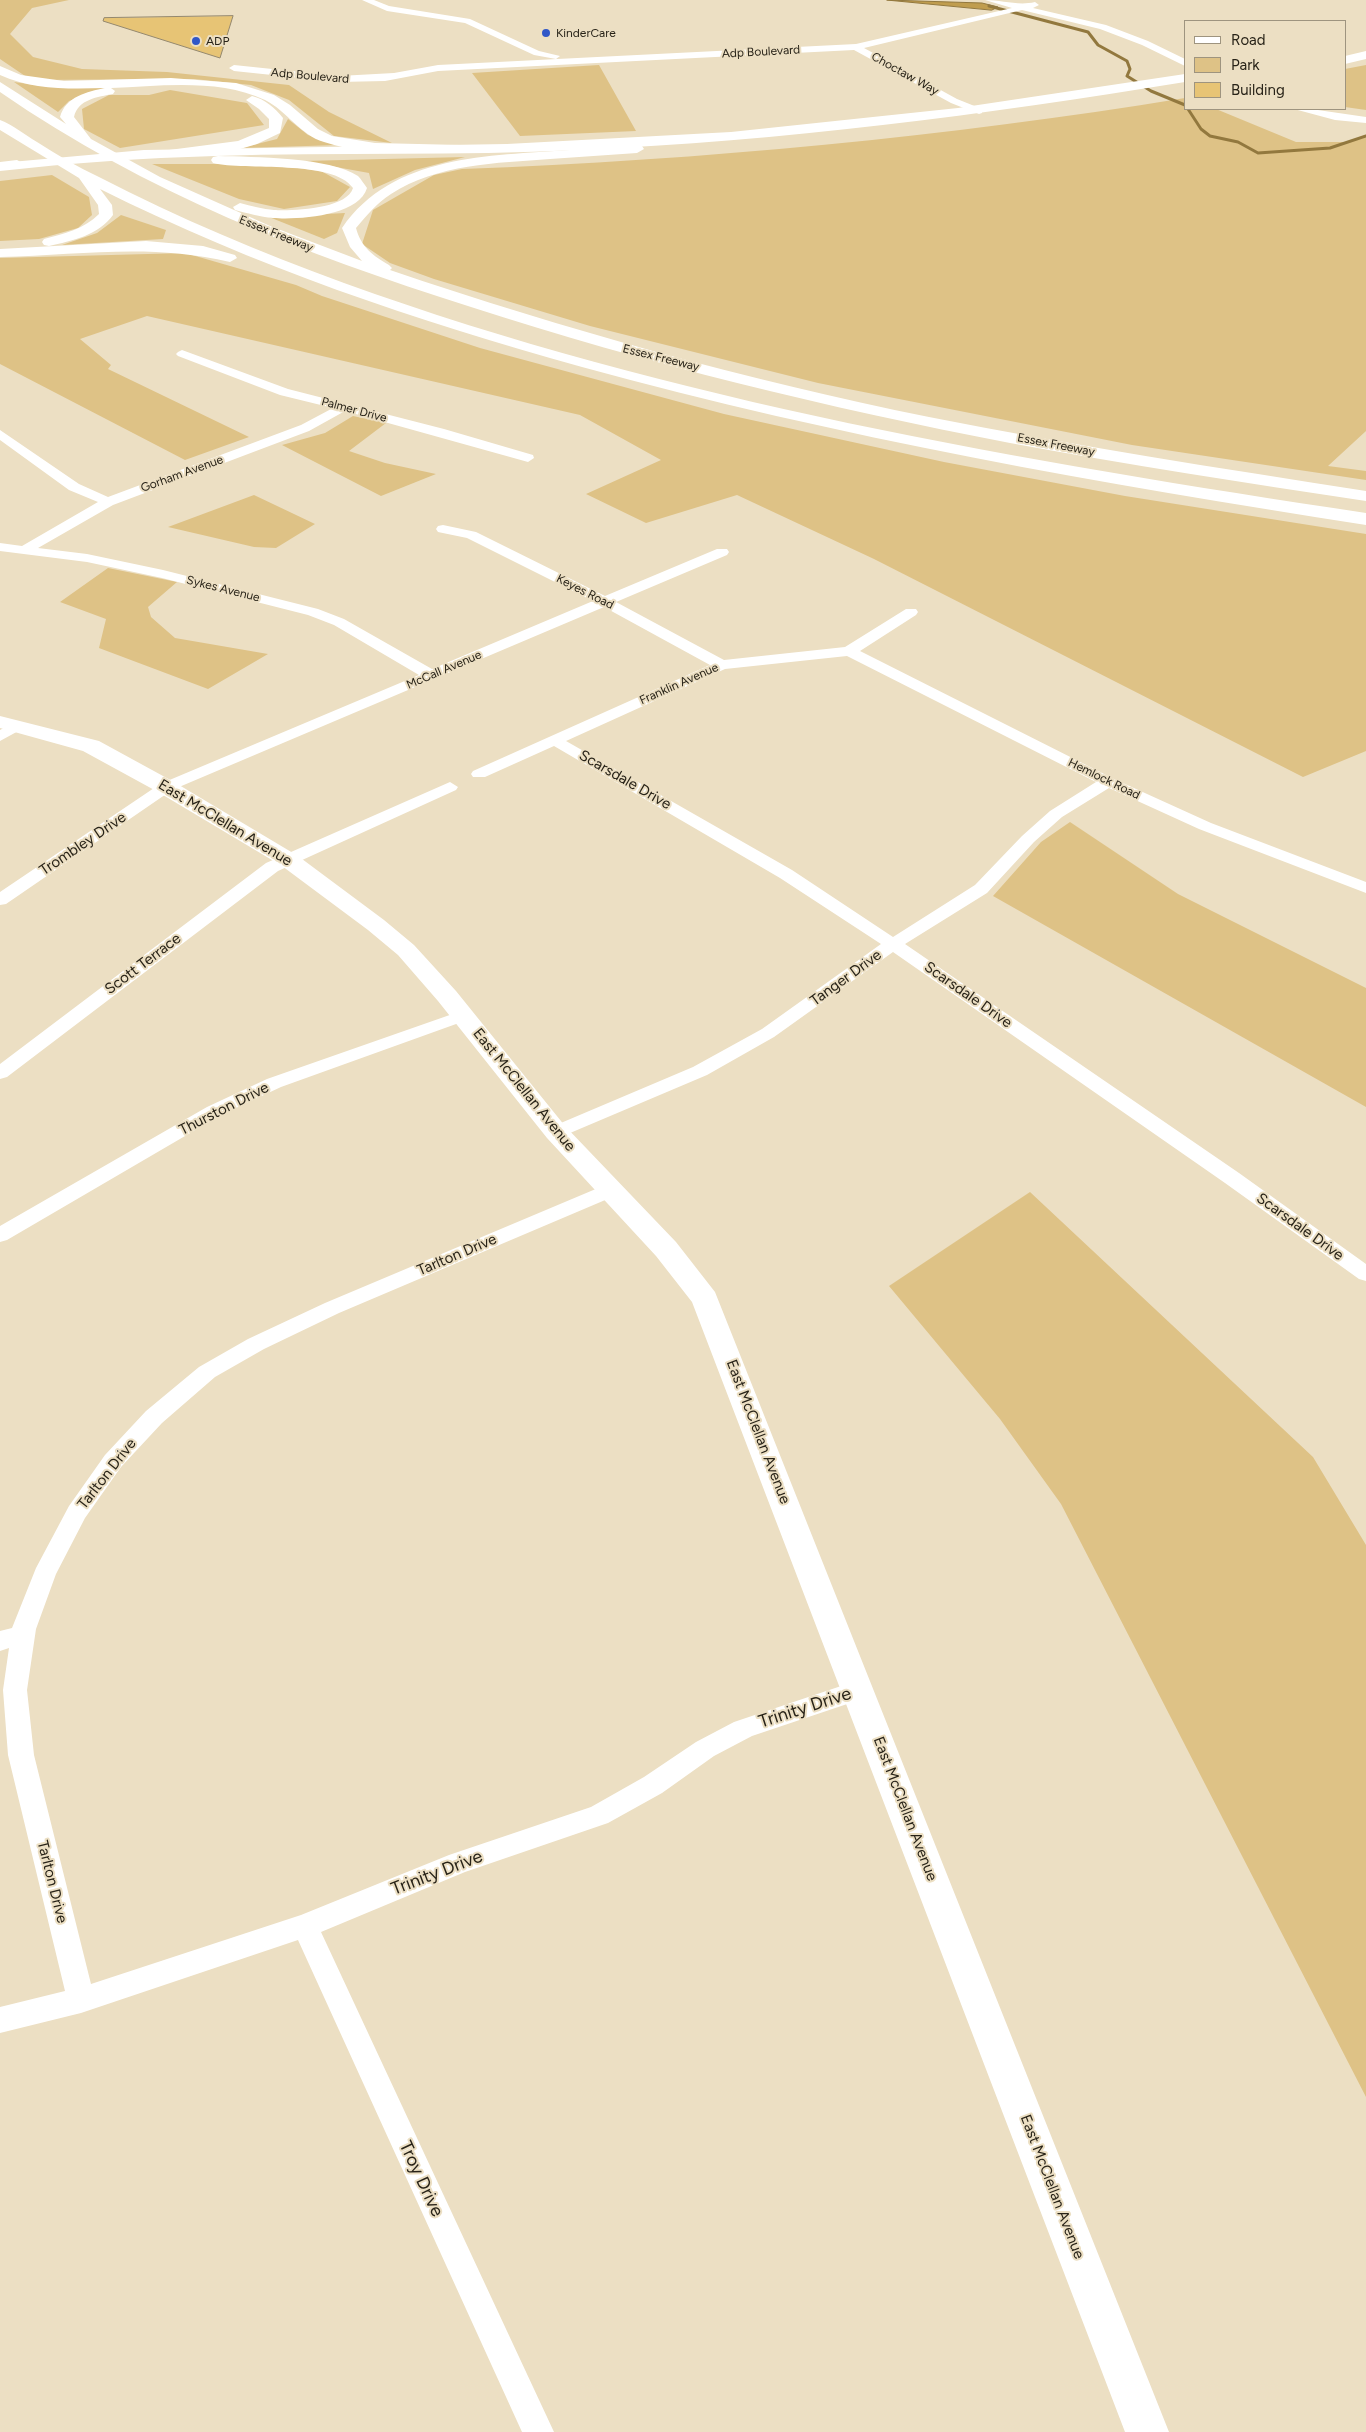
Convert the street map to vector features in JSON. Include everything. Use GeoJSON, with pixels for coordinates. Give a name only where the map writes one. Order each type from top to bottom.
{"type":"FeatureCollection","features":[{"type":"Feature","properties":{"kind":"main road"},"geometry":{"type":"LineString","coordinates":[[1346,50],[1366,47]]}},
{"type":"Feature","properties":{"kind":"main road"},"geometry":{"type":"LineString","coordinates":[[1346,60],[1366,56]]}},
{"type":"Feature","properties":{"kind":"main road"},"geometry":{"type":"LineString","coordinates":[[1172,80],[1184,63]]}},
{"type":"Feature","properties":{"kind":"main road"},"geometry":{"type":"LineString","coordinates":[[0,70],[14,78],[45,84],[174,81],[222,86],[252,92],[278,102],[317,135],[330,140],[369,146],[456,148]]}},
{"type":"Feature","properties":{"kind":"main road"},"geometry":{"type":"LineString","coordinates":[[483,307],[404,278],[366,257],[356,247],[349,228],[371,202],[399,184],[452,165],[477,161],[796,139],[949,126],[1150,90],[1172,80],[1184,78]]}},
{"type":"Feature","properties":{"kind":"main road","name":"Essex Freeway"},"geometry":{"type":"LineString","coordinates":[[0,86],[95,149],[150,178],[244,222],[325,254],[483,307],[615,346],[895,414],[1092,453],[1366,496]]}},
{"type":"Feature","properties":{"kind":"main road"},"geometry":{"type":"LineString","coordinates":[[4,169],[174,153],[255,141],[275,130],[276,118],[259,103],[226,92],[167,86],[115,90],[87,97],[77,102],[68,110],[67,117],[73,127],[95,149]]}},
{"type":"Feature","properties":{"kind":"main road"},"geometry":{"type":"LineString","coordinates":[[174,153],[578,146],[868,123],[953,107],[979,111],[1150,90],[1184,89]]}},
{"type":"Feature","properties":{"kind":"main road"},"geometry":{"type":"LineString","coordinates":[[796,139],[942,123],[972,116],[979,111]]}},
{"type":"Feature","properties":{"kind":"main road"},"geometry":{"type":"LineString","coordinates":[[0,124],[38,154]]}},
{"type":"Feature","properties":{"kind":"main road"},"geometry":{"type":"LineString","coordinates":[[0,138],[38,154]]}},
{"type":"Feature","properties":{"kind":"main road"},"geometry":{"type":"LineString","coordinates":[[4,169],[145,161],[637,149]]}},
{"type":"Feature","properties":{"kind":"main road","name":"Essex Freeway"},"geometry":{"type":"LineString","coordinates":[[38,154],[61,163],[231,245],[374,299],[481,334],[686,390],[826,423],[1138,484],[1366,519]]}},
{"type":"Feature","properties":{"kind":"main road"},"geometry":{"type":"LineString","coordinates":[[150,178],[231,205],[283,214],[318,212],[342,205],[352,200],[360,188],[358,182],[350,177],[324,168],[287,163],[209,159]]}},
{"type":"Feature","properties":{"kind":"main road"},"geometry":{"type":"LineString","coordinates":[[0,246],[37,244],[58,240],[78,234],[101,220],[106,215],[106,205],[81,174]]}},
{"type":"Feature","properties":{"kind":"main road"},"geometry":{"type":"LineString","coordinates":[[0,253],[152,246],[198,250],[219,254],[382,307],[481,334]]}},
{"type":"Feature","properties":{"kind":"main road","name":"East McClellan Avenue"},"geometry":{"type":"LineString","coordinates":[[5,728],[90,746],[166,788],[290,861],[406,950],[464,1015],[556,1132],[666,1249],[705,1299],[1147,2432]]}},
{"type":"Feature","properties":{"kind":"street"},"geometry":{"type":"LineString","coordinates":[[366,0],[388,8],[466,21],[538,53],[588,61]]}},
{"type":"Feature","properties":{"kind":"street"},"geometry":{"type":"LineString","coordinates":[[989,0],[1103,28],[1145,43],[1184,63]]}},
{"type":"Feature","properties":{"kind":"street"},"geometry":{"type":"LineString","coordinates":[[1014,0],[1121,26],[1184,63]]}},
{"type":"Feature","properties":{"kind":"street","name":"Adp Boulevard"},"geometry":{"type":"LineString","coordinates":[[234,68],[339,79],[385,78],[482,67],[856,47],[1035,5]]}},
{"type":"Feature","properties":{"kind":"street","name":"Choctaw Way"},"geometry":{"type":"LineString","coordinates":[[856,47],[953,107]]}},
{"type":"Feature","properties":{"kind":"street"},"geometry":{"type":"LineString","coordinates":[[533,65],[538,59],[538,53]]}},
{"type":"Feature","properties":{"kind":"street"},"geometry":{"type":"LineString","coordinates":[[1303,110],[1334,117],[1366,120]]}},
{"type":"Feature","properties":{"kind":"street"},"geometry":{"type":"LineString","coordinates":[[1334,110],[1366,115]]}},
{"type":"Feature","properties":{"kind":"street","name":"Palmer Drive"},"geometry":{"type":"LineString","coordinates":[[182,354],[284,392],[440,432],[528,458]]}},
{"type":"Feature","properties":{"kind":"street","name":"Gorham Avenue"},"geometry":{"type":"LineString","coordinates":[[26,549],[108,502],[305,428],[342,408]]}},
{"type":"Feature","properties":{"kind":"street"},"geometry":{"type":"LineString","coordinates":[[0,434],[74,487],[108,502]]}},
{"type":"Feature","properties":{"kind":"street","name":"Keyes Road"},"geometry":{"type":"LineString","coordinates":[[443,529],[470,535],[606,602],[722,665]]}},
{"type":"Feature","properties":{"kind":"street","name":"Sykes Avenue"},"geometry":{"type":"LineString","coordinates":[[0,546],[87,558],[163,574],[313,612],[339,622],[431,675]]}},
{"type":"Feature","properties":{"kind":"street","name":"McCall Avenue"},"geometry":{"type":"LineString","coordinates":[[166,788],[722,552]]}},
{"type":"Feature","properties":{"kind":"street","name":"Franklin Avenue"},"geometry":{"type":"LineString","coordinates":[[479,774],[722,665],[849,651],[911,612]]}},
{"type":"Feature","properties":{"kind":"street","name":"Hemlock Road"},"geometry":{"type":"LineString","coordinates":[[849,651],[1108,782],[1205,826],[1366,888]]}},
{"type":"Feature","properties":{"kind":"street","name":"Scarsdale Drive"},"geometry":{"type":"LineString","coordinates":[[554,740],[786,874],[893,944],[1232,1178],[1366,1274]]}},
{"type":"Feature","properties":{"kind":"street","name":"Tanger Drive"},"geometry":{"type":"LineString","coordinates":[[556,1132],[700,1071],[768,1034],[893,944],[941,916],[981,889],[1028,839],[1056,814],[1108,782]]}},
{"type":"Feature","properties":{"kind":"street"},"geometry":{"type":"LineString","coordinates":[[290,861],[450,787]]}},
{"type":"Feature","properties":{"kind":"street","name":"Trombley Drive"},"geometry":{"type":"LineString","coordinates":[[0,900],[166,788]]}},
{"type":"Feature","properties":{"kind":"street","name":"Scott Terrace"},"geometry":{"type":"LineString","coordinates":[[0,1073],[272,867],[290,861]]}},
{"type":"Feature","properties":{"kind":"street","name":"Thurston Drive"},"geometry":{"type":"LineString","coordinates":[[0,1235],[214,1111],[274,1083],[464,1015]]}},
{"type":"Feature","properties":{"kind":"street","name":"Tarlton Drive"},"geometry":{"type":"LineString","coordinates":[[81,2000],[21,1755],[15,1690],[23,1635],[44,1574],[82,1505],[113,1461],[154,1417],[207,1372],[256,1344],[332,1308],[610,1190]]}},
{"type":"Feature","properties":{"kind":"street"},"geometry":{"type":"LineString","coordinates":[[0,1641],[23,1635]]}},
{"type":"Feature","properties":{"kind":"street","name":"Trinity Drive"},"geometry":{"type":"LineString","coordinates":[[0,2020],[81,2000],[305,1926],[458,1863],[599,1815],[653,1785],[705,1749],[743,1729],[859,1690]]}},
{"type":"Feature","properties":{"kind":"street","name":"Troy Drive"},"geometry":{"type":"LineString","coordinates":[[305,1926],[538,2432]]}},
{"type":"Feature","properties":{"kind":"green space"},"geometry":{"type":"Polygon","coordinates":[[[0,0],[69,0],[32,8],[10,34],[33,57],[82,69],[167,72],[289,85],[329,112],[392,143],[334,136],[289,100],[251,85],[194,79],[31,80],[0,59],[0,0]]]}},
{"type":"Feature","properties":{"kind":"green space"},"geometry":{"type":"Polygon","coordinates":[[[599,65],[636,131],[520,136],[472,73],[599,65]]]}},
{"type":"Feature","properties":{"kind":"green space"},"geometry":{"type":"Polygon","coordinates":[[[1366,65],[1366,110],[1346,107],[1346,69],[1366,65]]]}},
{"type":"Feature","properties":{"kind":"green space"},"geometry":{"type":"Polygon","coordinates":[[[14,82],[50,87],[113,85],[69,101],[58,112],[14,82]]]}},
{"type":"Feature","properties":{"kind":"green space"},"geometry":{"type":"Polygon","coordinates":[[[170,90],[247,103],[264,125],[120,148],[84,129],[82,109],[109,95],[149,95],[170,90]]]}},
{"type":"Feature","properties":{"kind":"green space"},"geometry":{"type":"Polygon","coordinates":[[[1184,98],[1184,110],[1218,110],[1296,142],[1350,142],[1366,137],[1366,431],[1328,466],[1366,471],[1366,480],[1132,445],[818,383],[590,326],[434,279],[390,263],[362,244],[373,210],[434,175],[462,169],[643,160],[825,145],[1095,112],[1184,98]]]}},
{"type":"Feature","properties":{"kind":"green space"},"geometry":{"type":"Polygon","coordinates":[[[288,119],[308,135],[339,145],[241,148],[277,139],[288,119]]]}},
{"type":"Feature","properties":{"kind":"green space"},"geometry":{"type":"Polygon","coordinates":[[[465,157],[415,170],[373,189],[369,173],[303,161],[465,157]]]}},
{"type":"Feature","properties":{"kind":"green space"},"geometry":{"type":"Polygon","coordinates":[[[152,164],[266,164],[321,171],[350,187],[337,201],[284,209],[239,199],[152,164]]]}},
{"type":"Feature","properties":{"kind":"green space"},"geometry":{"type":"Polygon","coordinates":[[[52,175],[89,197],[92,215],[78,228],[39,239],[0,241],[0,181],[52,175]]]}},
{"type":"Feature","properties":{"kind":"green space"},"geometry":{"type":"Polygon","coordinates":[[[345,213],[337,233],[324,239],[269,217],[345,213]]]}},
{"type":"Feature","properties":{"kind":"green space"},"geometry":{"type":"Polygon","coordinates":[[[121,215],[166,230],[163,239],[62,245],[97,233],[121,215]]]}},
{"type":"Feature","properties":{"kind":"green space"},"geometry":{"type":"Polygon","coordinates":[[[185,253],[296,285],[322,296],[480,348],[724,414],[944,462],[1125,496],[1366,534],[1366,751],[1303,777],[874,559],[737,495],[646,523],[586,494],[661,460],[580,415],[147,316],[80,339],[111,365],[108,369],[249,437],[185,460],[0,364],[0,258],[185,253]]]}},
{"type":"Feature","properties":{"kind":"green space"},"geometry":{"type":"Polygon","coordinates":[[[353,416],[386,423],[349,451],[385,463],[436,474],[381,496],[282,445],[325,433],[353,416]]]}},
{"type":"Feature","properties":{"kind":"green space"},"geometry":{"type":"Polygon","coordinates":[[[254,495],[315,524],[276,548],[254,547],[168,527],[254,495]]]}},
{"type":"Feature","properties":{"kind":"green space"},"geometry":{"type":"Polygon","coordinates":[[[108,568],[177,582],[148,607],[151,617],[175,638],[268,654],[208,689],[99,648],[106,619],[60,602],[108,568]]]}},
{"type":"Feature","properties":{"kind":"green space"},"geometry":{"type":"Polygon","coordinates":[[[1070,822],[1178,894],[1366,988],[1366,1107],[993,896],[1041,842],[1070,822]]]}},
{"type":"Feature","properties":{"kind":"green space"},"geometry":{"type":"Polygon","coordinates":[[[1030,1192],[1313,1457],[1366,1545],[1366,2097],[1061,1504],[1000,1419],[889,1286],[1030,1192]]]}},
{"type":"Feature","properties":{"kind":"shaded area"},"geometry":{"type":"Polygon","coordinates":[[[887,0],[982,3],[998,7],[992,10],[887,0]]]}},
{"type":"Feature","properties":{"kind":"building","name":"ADP"},"geometry":{"type":"Polygon","coordinates":[[[233,16],[220,58],[103,21],[104,18],[233,16]]]}},
{"type":"Feature","properties":{"kind":"waterway"},"geometry":{"type":"LineString","coordinates":[[989,6],[1088,32],[1098,45],[1127,61],[1130,69],[1127,76],[1151,91],[1184,105]]}},
{"type":"Feature","properties":{"kind":"waterway"},"geometry":{"type":"LineString","coordinates":[[1189,110],[1201,129],[1210,136],[1238,142],[1258,153],[1330,148],[1366,136]]}},
{"type":"Feature","properties":{"kind":"place","name":"KinderCare"},"geometry":{"type":"Point","coordinates":[546,33]}},
{"type":"Feature","properties":{"kind":"place","name":"ADP"},"geometry":{"type":"Point","coordinates":[196,41]}}]}
